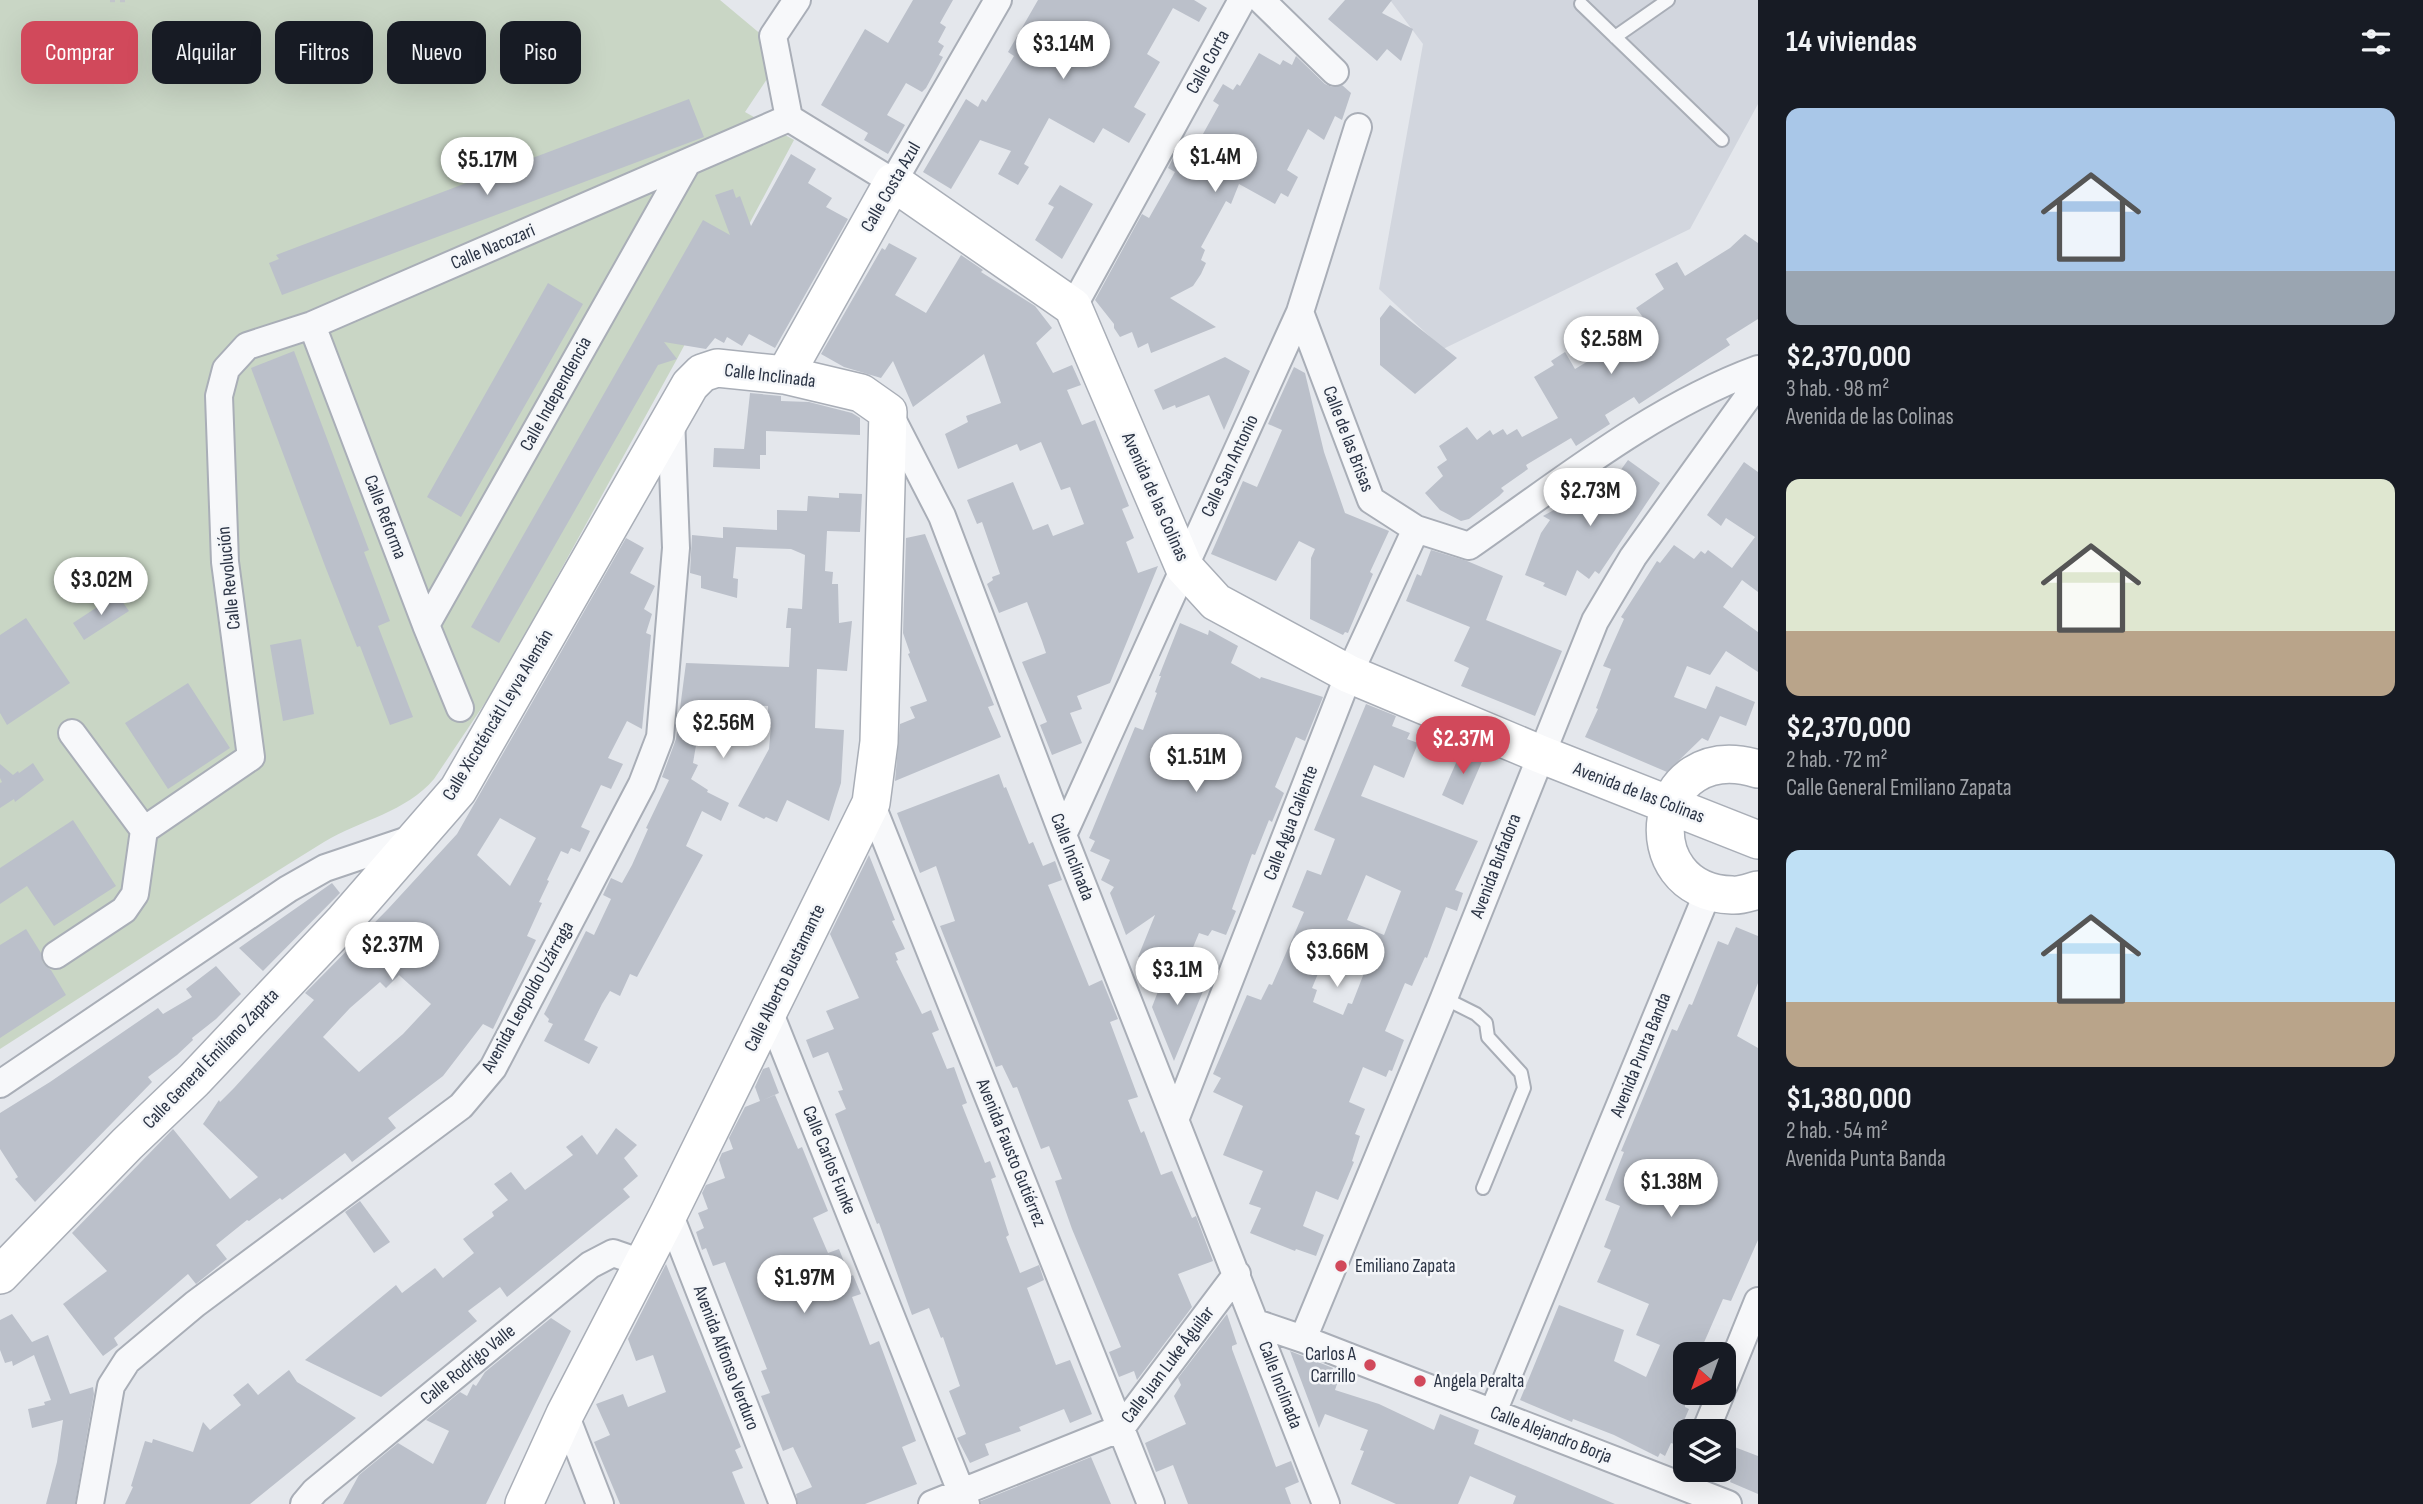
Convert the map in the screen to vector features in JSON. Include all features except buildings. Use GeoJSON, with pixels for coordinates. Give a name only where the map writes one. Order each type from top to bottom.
{"type":"FeatureCollection","features":[{"type":"Feature","properties":{"kind":"street"},"geometry":{"type":"LineString","coordinates":[[797,0],[773,36],[789,118],[893,182],[1073,307]]}},
{"type":"Feature","properties":{"kind":"street","name":"Calle Costa Azul"},"geometry":{"type":"LineString","coordinates":[[785,375],[998,0]]}},
{"type":"Feature","properties":{"kind":"street","name":"Calle Corta"},"geometry":{"type":"LineString","coordinates":[[1073,307],[1242,0]]}},
{"type":"Feature","properties":{"kind":"street"},"geometry":{"type":"LineString","coordinates":[[1261,0],[1335,72]]}},
{"type":"Feature","properties":{"kind":"street","name":"Calle Nacozari"},"geometry":{"type":"LineString","coordinates":[[312,326],[789,118]]}},
{"type":"Feature","properties":{"kind":"street","name":"Calle San Antonio"},"geometry":{"type":"LineString","coordinates":[[1063,835],[1300,312],[1358,127]]}},
{"type":"Feature","properties":{"kind":"street","name":"Calle Independencia"},"geometry":{"type":"LineString","coordinates":[[426,625],[687,163]]}},
{"type":"Feature","properties":{"kind":"street","name":"Avenida de las Colinas"},"geometry":{"type":"LineString","coordinates":[[1073,307],[1184,567],[1216,602],[1349,674],[1540,754],[1758,840]]}},
{"type":"Feature","properties":{"kind":"street","name":"Calle de las Brisas"},"geometry":{"type":"LineString","coordinates":[[1300,312],[1371,500],[1416,529],[1469,546],[1633,433],[1720,383],[1758,369]]}},
{"type":"Feature","properties":{"kind":"street","name":"Calle Reforma"},"geometry":{"type":"LineString","coordinates":[[312,326],[460,708]]}},
{"type":"Feature","properties":{"kind":"street","name":"Calle Revolución"},"geometry":{"type":"LineString","coordinates":[[144,830],[251,757],[225,562],[219,396],[226,369],[247,345],[312,326]]}},
{"type":"Feature","properties":{"kind":"street","name":"Calle Inclinada"},"geometry":{"type":"LineString","coordinates":[[680,400],[702,373],[718,368],[785,375],[861,393],[888,412],[942,516],[1063,835],[1326,1504]]}},
{"type":"Feature","properties":{"kind":"street","name":"Avenida Bufadora"},"geometry":{"type":"LineString","coordinates":[[1303,1339],[1444,998],[1595,621],[1633,557],[1758,383]]}},
{"type":"Feature","properties":{"kind":"street","name":"Calle Xicoténcátl Leyva Alemán"},"geometry":{"type":"LineString","coordinates":[[417,836],[457,790],[680,400]]}},
{"type":"Feature","properties":{"kind":"street","name":"Avenida Leopoldo Uzárraga"},"geometry":{"type":"LineString","coordinates":[[90,1504],[111,1386],[127,1360],[195,1304],[461,1106],[493,1068],[642,784],[660,737],[676,548],[680,400]]}},
{"type":"Feature","properties":{"kind":"street","name":"Calle Alberto Bustamante"},"geometry":{"type":"LineString","coordinates":[[524,1504],[565,1414],[669,1213],[871,803],[879,742],[888,412]]}},
{"type":"Feature","properties":{"kind":"street","name":"Calle Agua Caliente"},"geometry":{"type":"LineString","coordinates":[[1175,1120],[1349,674],[1416,529]]}},
{"type":"Feature","properties":{"kind":"street"},"geometry":{"type":"LineString","coordinates":[[56,955],[124,910],[135,894],[144,830],[72,733]]}},
{"type":"Feature","properties":{"kind":"street"},"geometry":{"type":"LineString","coordinates":[[1758,768],[1731,762],[1706,768],[1684,782],[1669,804],[1665,821],[1665,839],[1670,856],[1679,872],[1692,884],[1708,892],[1734,896],[1758,890]]}},
{"type":"Feature","properties":{"kind":"street","name":"Avenida Fausto Gutiérrez"},"geometry":{"type":"LineString","coordinates":[[871,803],[1151,1504]]}},
{"type":"Feature","properties":{"kind":"street"},"geometry":{"type":"LineString","coordinates":[[0,1084],[288,889],[325,867],[417,836]]}},
{"type":"Feature","properties":{"kind":"street","name":"Calle General Emiliano Zapata"},"geometry":{"type":"LineString","coordinates":[[0,1275],[127,1144],[194,1080],[344,921],[417,836]]}},
{"type":"Feature","properties":{"kind":"street","name":"Avenida Punta Banda"},"geometry":{"type":"LineString","coordinates":[[1493,1412],[1708,892]]}},
{"type":"Feature","properties":{"kind":"street","name":"Calle Carlos Funke"},"geometry":{"type":"LineString","coordinates":[[769,1011],[964,1498]]}},
{"type":"Feature","properties":{"kind":"street","name":"Avenida Alfonso Verduro"},"geometry":{"type":"LineString","coordinates":[[669,1213],[783,1504]]}},
{"type":"Feature","properties":{"kind":"street","name":"Calle Rodrigo Valle"},"geometry":{"type":"LineString","coordinates":[[304,1504],[315,1492],[590,1265],[613,1253],[642,1263]]}},
{"type":"Feature","properties":{"kind":"street","name":"Calle Juan Luke Águilar"},"geometry":{"type":"LineString","coordinates":[[932,1504],[964,1498],[1121,1428],[1237,1274]]}},
{"type":"Feature","properties":{"kind":"street"},"geometry":{"type":"LineString","coordinates":[[1736,1355],[1758,1301]]}},
{"type":"Feature","properties":{"kind":"street","name":"Calle Alejandro Borja"},"geometry":{"type":"LineString","coordinates":[[1256,1323],[1493,1412],[1673,1474]]}},
{"type":"Feature","properties":{"kind":"street"},"geometry":{"type":"LineString","coordinates":[[565,1414],[600,1504]]}},
{"type":"Feature","properties":{"kind":"street","name":"Calle Alejandro Borja"},"geometry":{"type":"LineString","coordinates":[[1692,1482],[1728,1504]]}},
{"type":"Feature","properties":{"kind":"lane"},"geometry":{"type":"LineString","coordinates":[[1615,37],[1668,0]]}},
{"type":"Feature","properties":{"kind":"lane"},"geometry":{"type":"LineString","coordinates":[[1581,1],[1722,140]]}},
{"type":"Feature","properties":{"kind":"lane"},"geometry":{"type":"LineString","coordinates":[[1444,998],[1476,1014],[1486,1023],[1488,1037],[1521,1073],[1524,1088],[1483,1188]]}},
{"type":"Feature","properties":{"kind":"path"},"geometry":{"type":"LineString","coordinates":[[110,0],[128,0]]}},
{"type":"Feature","properties":{"kind":"shaded area"},"geometry":{"type":"Polygon","coordinates":[[[1390,0],[1758,0],[1758,104],[1690,229],[1443,349],[1379,289],[1423,44],[1390,0]]]}},
{"type":"Feature","properties":{"kind":"green space"},"geometry":{"type":"Polygon","coordinates":[[[0,0],[720,0],[763,36],[767,79],[745,112],[794,140],[499,682],[434,779],[410,800],[324,842],[0,1049],[0,0]]]}},
{"type":"Feature","properties":{"kind":"place","name":"Emiliano Zapata"},"geometry":{"type":"Point","coordinates":[1341,1266]}},
{"type":"Feature","properties":{"kind":"place","name":"Carlos A Carrillo"},"geometry":{"type":"Point","coordinates":[1370,1365]}},
{"type":"Feature","properties":{"kind":"place","name":"Angela Peralta"},"geometry":{"type":"Point","coordinates":[1420,1381]}}]}
